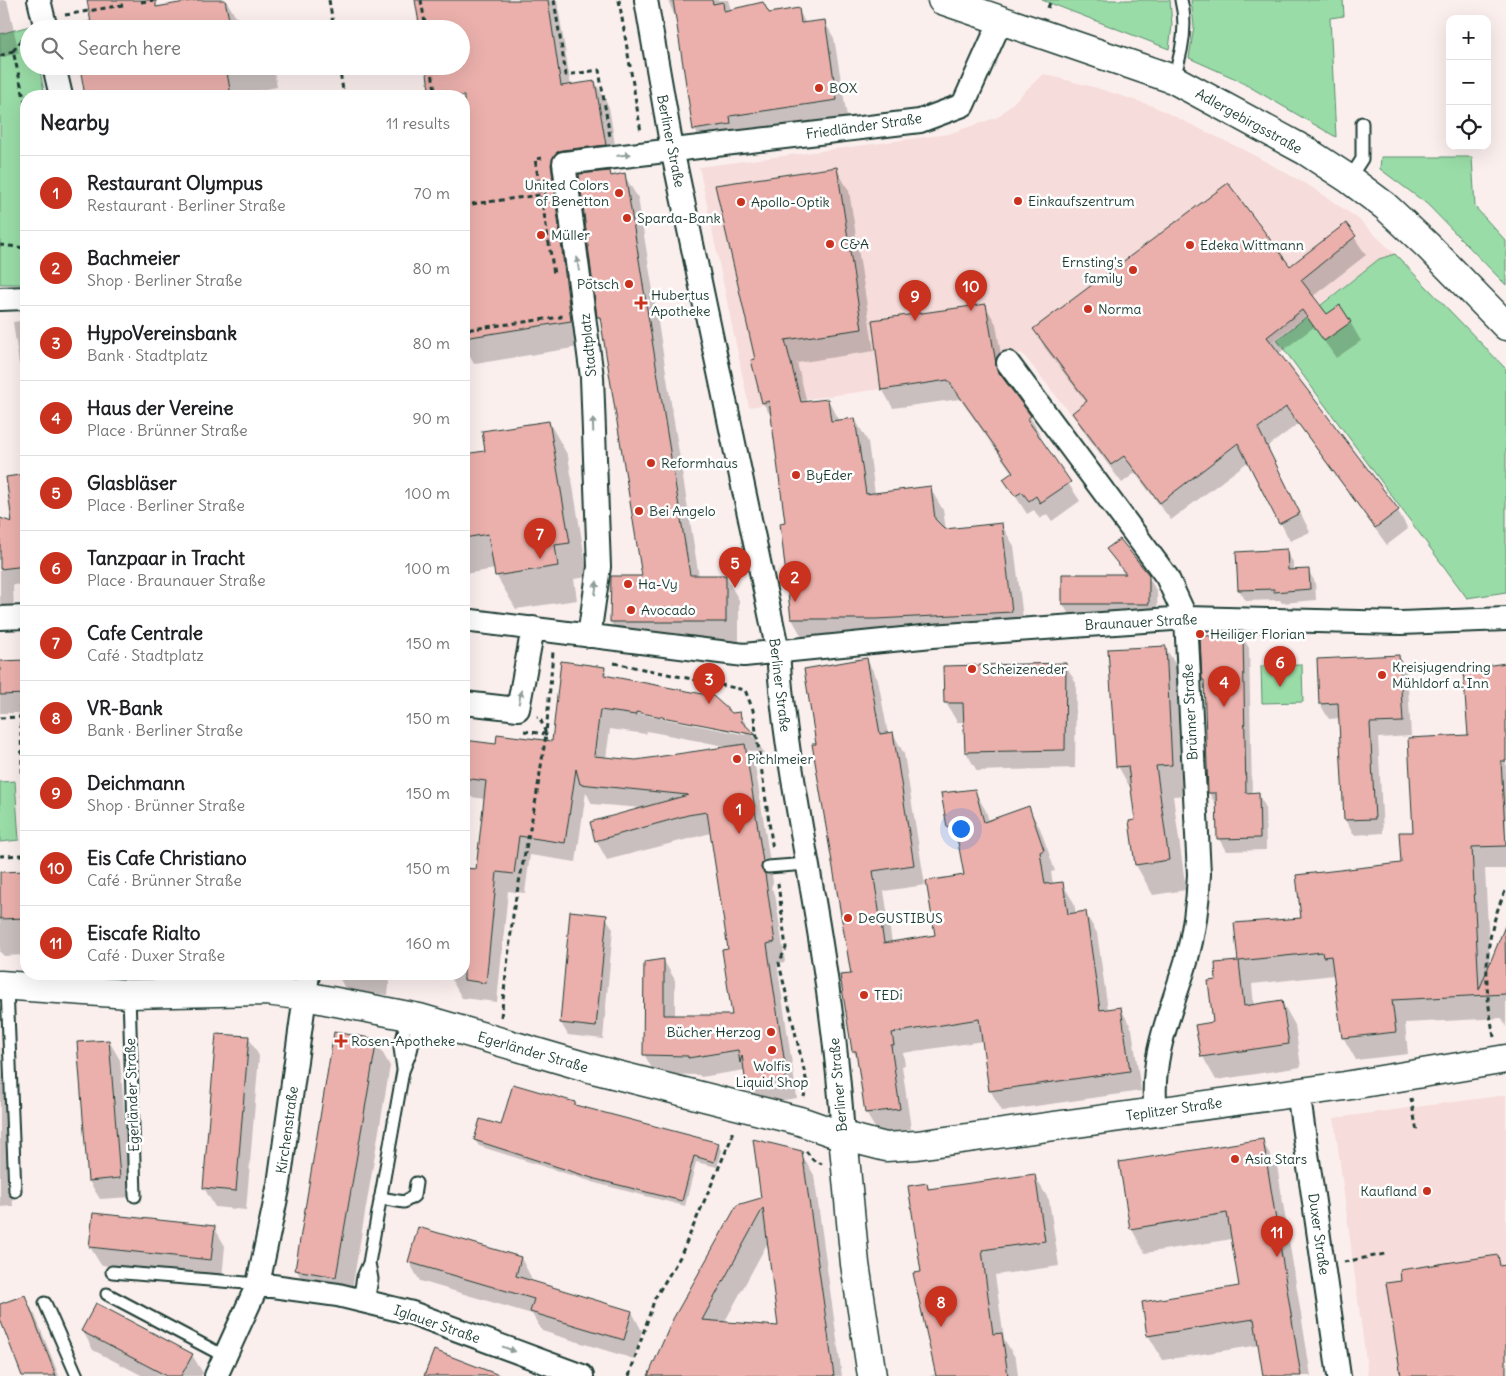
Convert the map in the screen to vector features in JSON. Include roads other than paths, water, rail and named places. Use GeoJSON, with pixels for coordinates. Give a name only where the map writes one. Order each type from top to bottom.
{"type":"FeatureCollection","features":[{"type":"Feature","properties":{"kind":"street","name":"Berliner Straße"},"geometry":{"type":"LineString","coordinates":[[646,0],[672,149],[778,652],[781,696],[821,944],[839,1079],[855,1264],[872,1376]]}},
{"type":"Feature","properties":{"kind":"street","name":"Adlergebirgsstraße"},"geometry":{"type":"LineString","coordinates":[[942,0],[1173,79],[1289,142],[1349,179],[1385,206],[1428,246],[1506,326]]}},
{"type":"Feature","properties":{"kind":"street","name":"Friedländer Straße"},"geometry":{"type":"LineString","coordinates":[[672,149],[920,121],[963,105],[1001,20]]}},
{"type":"Feature","properties":{"kind":"street"},"geometry":{"type":"LineString","coordinates":[[56,75],[60,90]]}},
{"type":"Feature","properties":{"kind":"street","name":"Stadtplatz"},"geometry":{"type":"LineString","coordinates":[[589,636],[599,567],[592,377],[564,163],[672,149]]}},
{"type":"Feature","properties":{"kind":"street"},"geometry":{"type":"LineString","coordinates":[[0,299],[20,298]]}},
{"type":"Feature","properties":{"kind":"street","name":"Brünner Straße"},"geometry":{"type":"LineString","coordinates":[[1008,363],[1167,577],[1186,618],[1199,874],[1198,898],[1186,960],[1158,1050],[1153,1088],[1156,1112]]}},
{"type":"Feature","properties":{"kind":"street"},"geometry":{"type":"LineString","coordinates":[[0,618],[20,617]]}},
{"type":"Feature","properties":{"kind":"street","name":"Braunauer Straße"},"geometry":{"type":"LineString","coordinates":[[778,652],[932,636],[1186,618],[1401,623],[1506,619]]}},
{"type":"Feature","properties":{"kind":"street"},"geometry":{"type":"LineString","coordinates":[[470,621],[744,655],[778,652]]}},
{"type":"Feature","properties":{"kind":"street"},"geometry":{"type":"LineString","coordinates":[[470,705],[518,720],[533,628]]}},
{"type":"Feature","properties":{"kind":"street","name":"Egerländer Straße"},"geometry":{"type":"LineString","coordinates":[[4,986],[82,987],[129,994],[266,991],[306,985],[497,1043],[800,1121],[843,1136]]}},
{"type":"Feature","properties":{"kind":"street","name":"Kirchenstraße"},"geometry":{"type":"LineString","coordinates":[[221,1367],[258,1284],[279,1184],[306,985]]}},
{"type":"Feature","properties":{"kind":"street","name":"Teplitzer Straße"},"geometry":{"type":"LineString","coordinates":[[843,1136],[886,1147],[917,1145],[1345,1086],[1502,1060]]}},
{"type":"Feature","properties":{"kind":"street","name":"Duxer Straße"},"geometry":{"type":"LineString","coordinates":[[1298,1091],[1339,1376]]}},
{"type":"Feature","properties":{"kind":"street","name":"Iglauer Straße"},"geometry":{"type":"LineString","coordinates":[[258,1284],[363,1301],[412,1312],[582,1376]]}},
{"type":"Feature","properties":{"kind":"lane"},"geometry":{"type":"LineString","coordinates":[[1173,79],[1180,58],[1184,32],[1181,0]]}},
{"type":"Feature","properties":{"kind":"lane"},"geometry":{"type":"LineString","coordinates":[[1349,179],[1362,159],[1362,123]]}},
{"type":"Feature","properties":{"kind":"lane"},"geometry":{"type":"LineString","coordinates":[[772,867],[807,864]]}},
{"type":"Feature","properties":{"kind":"lane","name":"Egerländer Straße"},"geometry":{"type":"LineString","coordinates":[[4,986],[14,1191]]}},
{"type":"Feature","properties":{"kind":"lane","name":"Egerländer Straße"},"geometry":{"type":"LineString","coordinates":[[129,994],[136,1196]]}},
{"type":"Feature","properties":{"kind":"lane"},"geometry":{"type":"LineString","coordinates":[[363,1301],[368,1263],[403,1071],[411,1051],[414,1017]]}},
{"type":"Feature","properties":{"kind":"lane"},"geometry":{"type":"LineString","coordinates":[[380,1198],[404,1202],[414,1196],[416,1183]]}},
{"type":"Feature","properties":{"kind":"lane"},"geometry":{"type":"LineString","coordinates":[[112,1272],[258,1284]]}},
{"type":"Feature","properties":{"kind":"lane","name":"Kirchenstraße"},"geometry":{"type":"LineString","coordinates":[[107,1294],[221,1367]]}},
{"type":"Feature","properties":{"kind":"lane"},"geometry":{"type":"LineString","coordinates":[[45,1303],[77,1376]]}},
{"type":"Feature","properties":{"kind":"place","name":"BOX"},"geometry":{"type":"Point","coordinates":[819,88]}},
{"type":"Feature","properties":{"kind":"place","name":"United Colors of Benetton"},"geometry":{"type":"Point","coordinates":[619,193]}},
{"type":"Feature","properties":{"kind":"place","name":"Einkaufszentrum"},"geometry":{"type":"Point","coordinates":[1018,201]}},
{"type":"Feature","properties":{"kind":"place","name":"Apollo-Optik"},"geometry":{"type":"Point","coordinates":[741,202]}},
{"type":"Feature","properties":{"kind":"place","name":"Sparda-Bank"},"geometry":{"type":"Point","coordinates":[627,218]}},
{"type":"Feature","properties":{"kind":"place","name":"Müller"},"geometry":{"type":"Point","coordinates":[541,235]}},
{"type":"Feature","properties":{"kind":"place","name":"C&A"},"geometry":{"type":"Point","coordinates":[830,244]}},
{"type":"Feature","properties":{"kind":"place","name":"Edeka Wittmann"},"geometry":{"type":"Point","coordinates":[1190,245]}},
{"type":"Feature","properties":{"kind":"place","name":"Ernsting's family"},"geometry":{"type":"Point","coordinates":[1133,270]}},
{"type":"Feature","properties":{"kind":"place","name":"Pötsch"},"geometry":{"type":"Point","coordinates":[629,284]}},
{"type":"Feature","properties":{"kind":"place","name":"Hubertus Apotheke"},"geometry":{"type":"Point","coordinates":[641,303]}},
{"type":"Feature","properties":{"kind":"place","name":"Norma"},"geometry":{"type":"Point","coordinates":[1088,309]}},
{"type":"Feature","properties":{"kind":"place","name":"Eis Cafe Christiano"},"geometry":{"type":"Point","coordinates":[971,311]}},
{"type":"Feature","properties":{"kind":"place","name":"Deichmann"},"geometry":{"type":"Point","coordinates":[915,321]}},
{"type":"Feature","properties":{"kind":"place","name":"Reformhaus"},"geometry":{"type":"Point","coordinates":[651,463]}},
{"type":"Feature","properties":{"kind":"place","name":"ByEder"},"geometry":{"type":"Point","coordinates":[796,475]}},
{"type":"Feature","properties":{"kind":"place","name":"Bei Angelo"},"geometry":{"type":"Point","coordinates":[639,511]}},
{"type":"Feature","properties":{"kind":"place","name":"Cafe Centrale"},"geometry":{"type":"Point","coordinates":[540,559]}},
{"type":"Feature","properties":{"kind":"place","name":"Ha-Vy"},"geometry":{"type":"Point","coordinates":[628,584]}},
{"type":"Feature","properties":{"kind":"place","name":"Glasbläser"},"geometry":{"type":"Point","coordinates":[735,588]}},
{"type":"Feature","properties":{"kind":"place","name":"Bachmeier"},"geometry":{"type":"Point","coordinates":[795,602]}},
{"type":"Feature","properties":{"kind":"place","name":"Avocado"},"geometry":{"type":"Point","coordinates":[631,610]}},
{"type":"Feature","properties":{"kind":"place","name":"Heiliger Florian"},"geometry":{"type":"Point","coordinates":[1200,634]}},
{"type":"Feature","properties":{"kind":"place","name":"Scheizeneder"},"geometry":{"type":"Point","coordinates":[972,669]}},
{"type":"Feature","properties":{"kind":"place","name":"Kreisjugendring Mühldorf a. Inn"},"geometry":{"type":"Point","coordinates":[1382,675]}},
{"type":"Feature","properties":{"kind":"place","name":"Tanzpaar in Tracht"},"geometry":{"type":"Point","coordinates":[1280,687]}},
{"type":"Feature","properties":{"kind":"place","name":"HypoVereinsbank"},"geometry":{"type":"Point","coordinates":[709,704]}},
{"type":"Feature","properties":{"kind":"place","name":"Haus der Vereine"},"geometry":{"type":"Point","coordinates":[1224,707]}},
{"type":"Feature","properties":{"kind":"place","name":"Pichlmeier"},"geometry":{"type":"Point","coordinates":[737,759]}},
{"type":"Feature","properties":{"kind":"place","name":"Restaurant Olympus"},"geometry":{"type":"Point","coordinates":[739,834]}},
{"type":"Feature","properties":{"kind":"place","name":"DeGUSTIBUS"},"geometry":{"type":"Point","coordinates":[848,918]}},
{"type":"Feature","properties":{"kind":"place","name":"TEDi"},"geometry":{"type":"Point","coordinates":[864,995]}},
{"type":"Feature","properties":{"kind":"place","name":"Bücher Herzog"},"geometry":{"type":"Point","coordinates":[771,1032]}},
{"type":"Feature","properties":{"kind":"place","name":"Rosen-Apotheke"},"geometry":{"type":"Point","coordinates":[341,1041]}},
{"type":"Feature","properties":{"kind":"place","name":"Wolfis Liquid Shop"},"geometry":{"type":"Point","coordinates":[772,1050]}},
{"type":"Feature","properties":{"kind":"place","name":"Asia Stars"},"geometry":{"type":"Point","coordinates":[1235,1159]}},
{"type":"Feature","properties":{"kind":"place","name":"Kaufland"},"geometry":{"type":"Point","coordinates":[1427,1191]}},
{"type":"Feature","properties":{"kind":"place","name":"Eiscafe Rialto"},"geometry":{"type":"Point","coordinates":[1277,1257]}},
{"type":"Feature","properties":{"kind":"place","name":"VR-Bank"},"geometry":{"type":"Point","coordinates":[941,1327]}}]}
